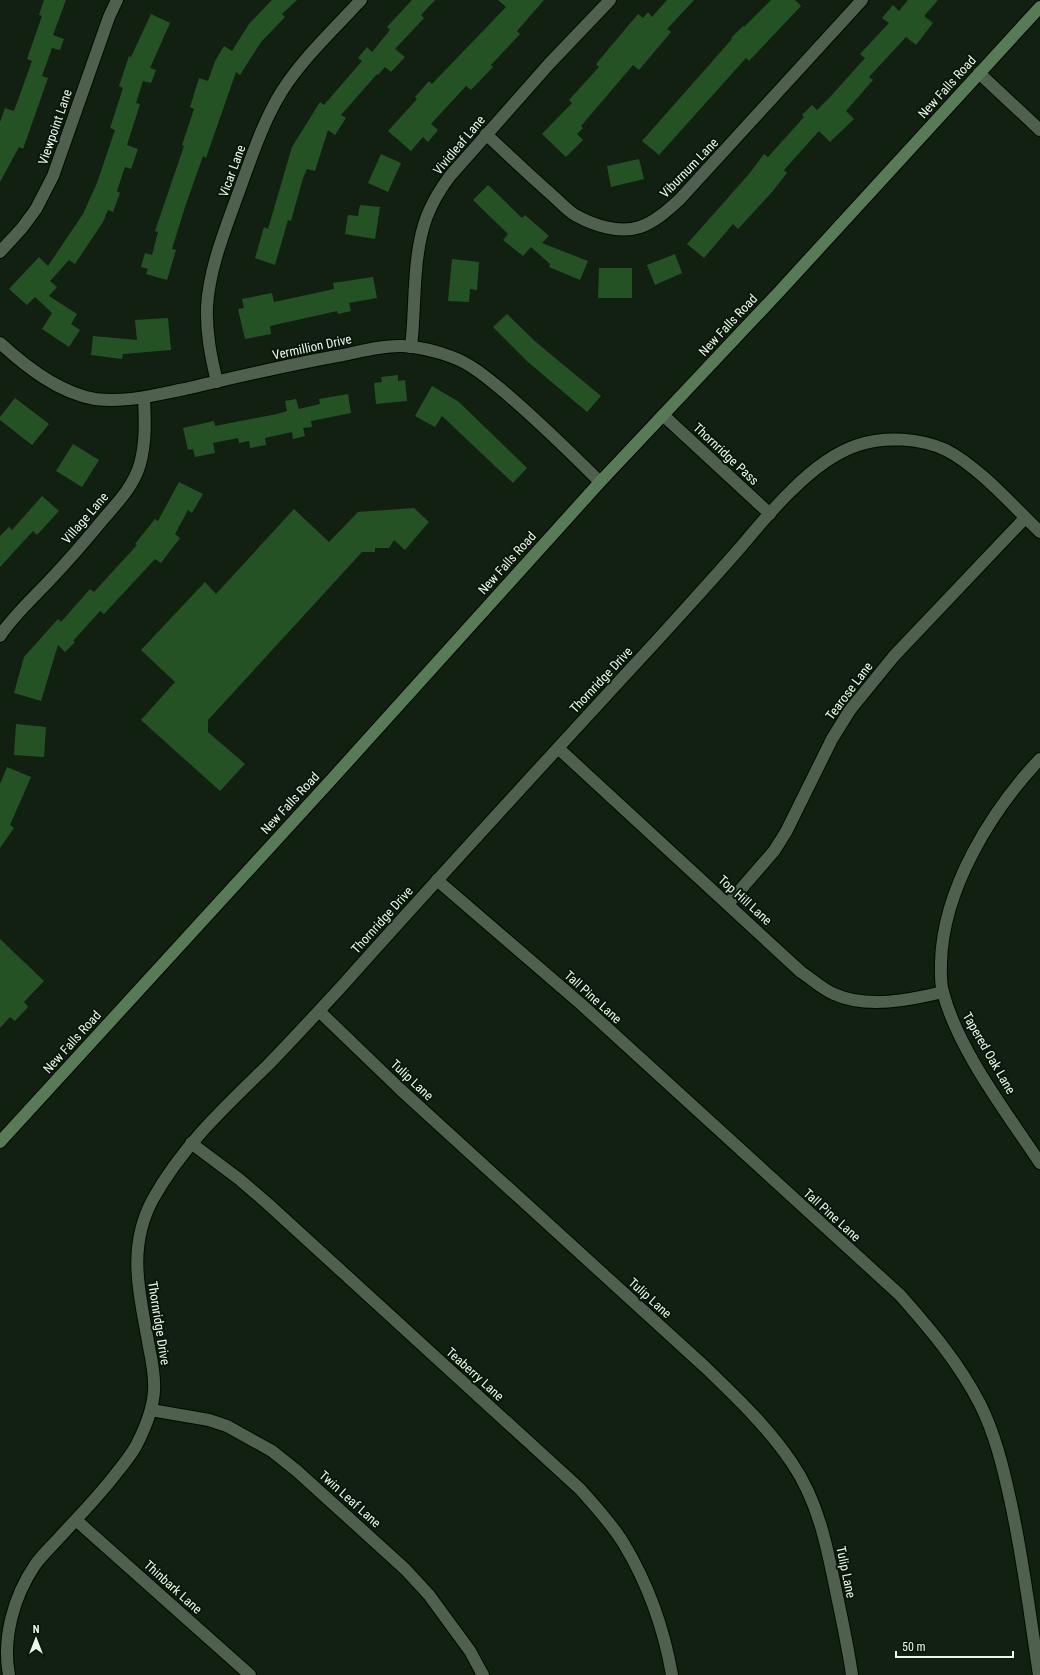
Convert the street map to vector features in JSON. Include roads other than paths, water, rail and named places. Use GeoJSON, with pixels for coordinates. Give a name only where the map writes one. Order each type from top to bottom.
{"type":"FeatureCollection","features":[{"type":"Feature","properties":{"kind":"main road","name":"New Falls Road"},"geometry":{"type":"LineString","coordinates":[[0,1142],[600,482],[778,293],[1040,7]]}},
{"type":"Feature","properties":{"kind":"street","name":"Viewpoint Lane"},"geometry":{"type":"LineString","coordinates":[[0,252],[22,228],[36,209],[53,176],[109,17],[117,0]]}},
{"type":"Feature","properties":{"kind":"street","name":"Vicar Lane"},"geometry":{"type":"LineString","coordinates":[[217,382],[209,348],[207,306],[213,271],[254,148],[271,110],[282,91],[304,63],[361,0]]}},
{"type":"Feature","properties":{"kind":"street","name":"Vividleaf Lane"},"geometry":{"type":"LineString","coordinates":[[411,347],[419,250],[426,216],[436,196],[450,176],[486,134],[549,64],[610,0]]}},
{"type":"Feature","properties":{"kind":"street","name":"Viburnum Lane"},"geometry":{"type":"LineString","coordinates":[[486,134],[574,214],[593,224],[627,229],[638,228],[667,211],[680,199],[862,0]]}},
{"type":"Feature","properties":{"kind":"street"},"geometry":{"type":"LineString","coordinates":[[979,73],[1040,130]]}},
{"type":"Feature","properties":{"kind":"street","name":"Vermillion Drive"},"geometry":{"type":"LineString","coordinates":[[2,350],[45,378],[69,390],[93,398],[105,400],[144,398],[330,357],[379,348],[400,346],[411,347],[452,357],[472,366],[559,441],[600,482]]}},
{"type":"Feature","properties":{"kind":"street","name":"Village Lane"},"geometry":{"type":"LineString","coordinates":[[0,636],[23,608],[94,530],[122,497],[134,479],[144,446],[144,398]]}},
{"type":"Feature","properties":{"kind":"street","name":"Thornridge Pass"},"geometry":{"type":"LineString","coordinates":[[663,415],[770,514]]}},
{"type":"Feature","properties":{"kind":"street","name":"Thornridge Drive"},"geometry":{"type":"LineString","coordinates":[[9,1675],[6,1652],[8,1634],[13,1611],[24,1585],[36,1563],[106,1488],[131,1455],[139,1441],[151,1410],[154,1386],[148,1335],[138,1290],[137,1254],[139,1240],[144,1220],[152,1201],[178,1160],[220,1110],[320,1011],[437,880],[793,489],[838,454],[856,445],[872,441],[892,440],[919,442],[933,445],[947,451],[982,477],[1040,532]]}},
{"type":"Feature","properties":{"kind":"street","name":"Tearose Lane"},"geometry":{"type":"LineString","coordinates":[[728,904],[774,851],[786,832],[832,739],[850,710],[894,656],[1025,518]]}},
{"type":"Feature","properties":{"kind":"street","name":"Top Hill Lane"},"geometry":{"type":"LineString","coordinates":[[558,748],[801,972],[834,994],[850,1000],[876,1002],[900,1001],[943,992]]}},
{"type":"Feature","properties":{"kind":"street","name":"Tapered Oak Lane"},"geometry":{"type":"LineString","coordinates":[[1040,759],[1005,802],[975,849],[958,884],[948,915],[942,949],[941,980],[943,992],[952,1020],[962,1039],[986,1081],[1040,1163]]}},
{"type":"Feature","properties":{"kind":"street","name":"Tall Pine Lane"},"geometry":{"type":"LineString","coordinates":[[437,880],[581,1004],[895,1291],[930,1329],[952,1358],[980,1405],[992,1432],[1004,1471],[1017,1529],[1039,1675]]}},
{"type":"Feature","properties":{"kind":"street","name":"Tulip Lane"},"geometry":{"type":"LineString","coordinates":[[320,1011],[407,1095],[704,1366],[744,1405],[792,1462],[806,1486],[819,1518],[828,1549],[852,1675]]}},
{"type":"Feature","properties":{"kind":"street","name":"Teaberry Lane"},"geometry":{"type":"LineString","coordinates":[[191,1143],[239,1179],[268,1204],[580,1489],[601,1512],[623,1542],[634,1563],[662,1630],[672,1675]]}},
{"type":"Feature","properties":{"kind":"street","name":"Twin Leaf Lane"},"geometry":{"type":"LineString","coordinates":[[151,1410],[209,1420],[227,1426],[272,1451],[297,1471],[405,1569],[429,1596],[470,1651],[483,1675]]}},
{"type":"Feature","properties":{"kind":"street","name":"Thinbark Lane"},"geometry":{"type":"LineString","coordinates":[[76,1520],[250,1675]]}}]}
